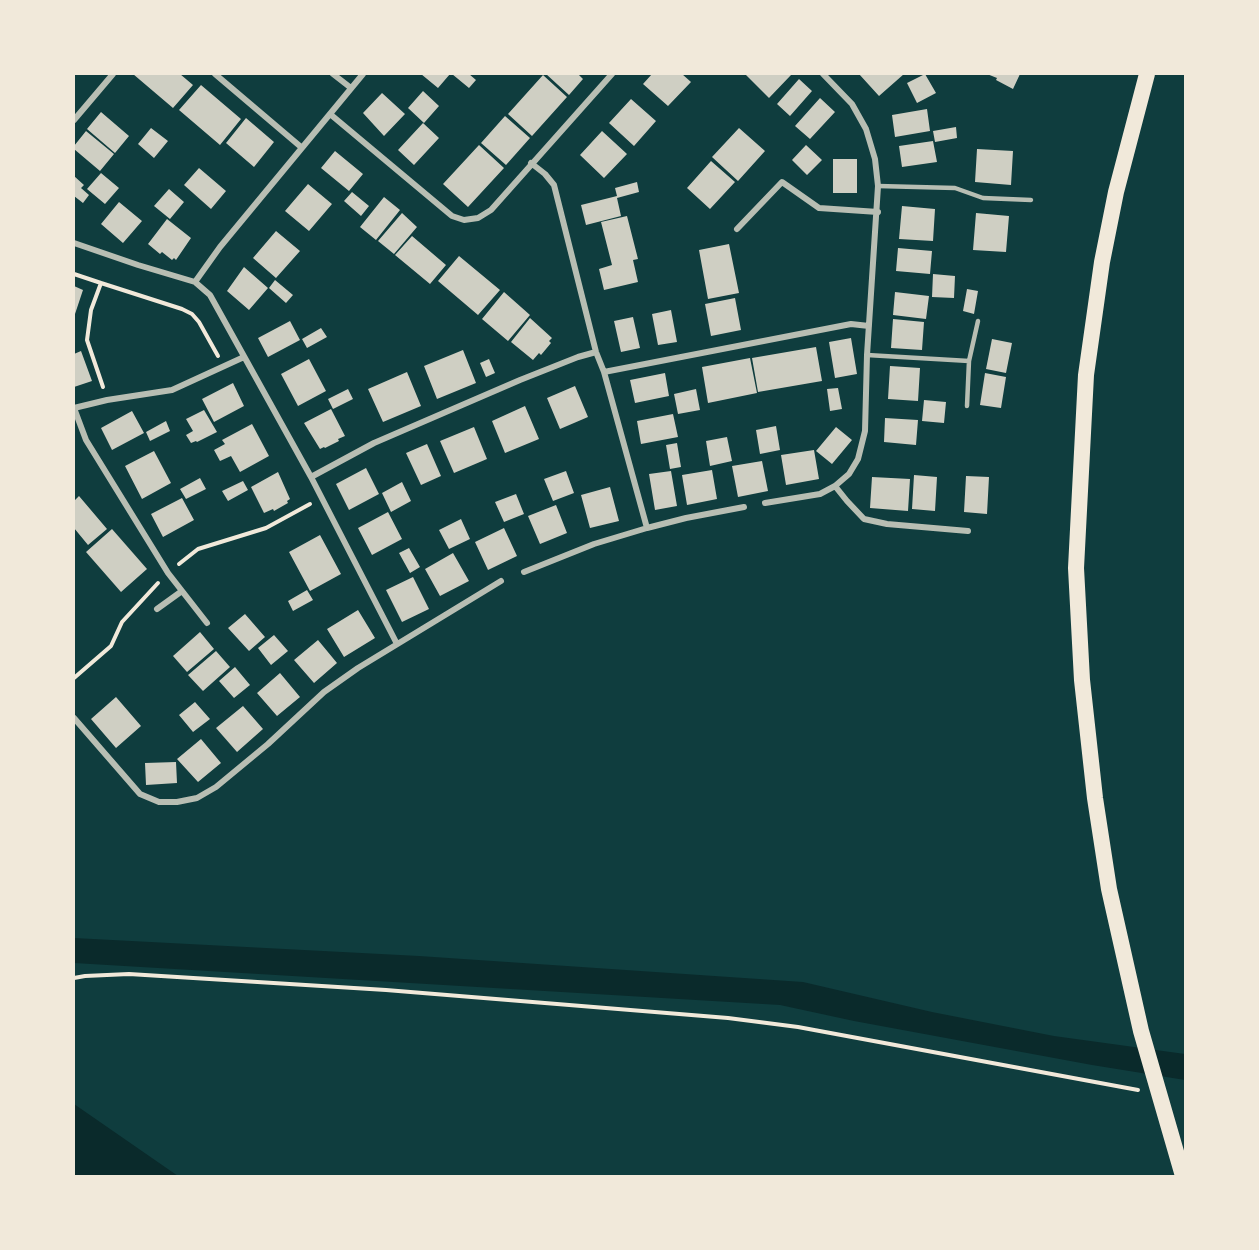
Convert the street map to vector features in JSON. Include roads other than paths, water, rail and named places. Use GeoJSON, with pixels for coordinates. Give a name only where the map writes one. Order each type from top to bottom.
{"type":"FeatureCollection","features":[{"type":"Feature","properties":{"kind":"highway"},"geometry":{"type":"LineString","coordinates":[[1147,74],[1116,192],[1086,375],[1076,568],[1082,680],[1095,798],[1109,889],[1141,1031],[1183,1176]]}},
{"type":"Feature","properties":{"kind":"street"},"geometry":{"type":"LineString","coordinates":[[74,120],[112,74]]}},
{"type":"Feature","properties":{"kind":"street"},"geometry":{"type":"LineString","coordinates":[[215,74],[302,147]]}},
{"type":"Feature","properties":{"kind":"street"},"geometry":{"type":"LineString","coordinates":[[333,74],[351,88]]}},
{"type":"Feature","properties":{"kind":"street"},"geometry":{"type":"LineString","coordinates":[[195,282],[220,247],[363,74]]}},
{"type":"Feature","properties":{"kind":"street"},"geometry":{"type":"LineString","coordinates":[[330,114],[452,216],[464,220],[478,218],[491,210],[531,162],[612,74]]}},
{"type":"Feature","properties":{"kind":"street"},"geometry":{"type":"LineString","coordinates":[[765,503],[820,494],[836,486],[849,474],[858,459],[865,431],[867,355],[878,212],[875,159],[866,129],[852,104],[823,74]]}},
{"type":"Feature","properties":{"kind":"street"},"geometry":{"type":"LineString","coordinates":[[531,162],[545,174],[554,186],[596,352],[604,372],[647,528]]}},
{"type":"Feature","properties":{"kind":"street"},"geometry":{"type":"LineString","coordinates":[[737,230],[782,182],[819,208],[878,212]]}},
{"type":"Feature","properties":{"kind":"street"},"geometry":{"type":"LineString","coordinates":[[74,243],[195,282],[210,295],[310,477],[397,644]]}},
{"type":"Feature","properties":{"kind":"street"},"geometry":{"type":"LineString","coordinates":[[604,372],[851,324],[869,326]]}},
{"type":"Feature","properties":{"kind":"street"},"geometry":{"type":"LineString","coordinates":[[310,477],[394,434],[520,380],[596,352]]}},
{"type":"Feature","properties":{"kind":"street"},"geometry":{"type":"LineString","coordinates":[[207,623],[168,573],[86,440],[74,408],[107,400],[172,390],[244,357]]}},
{"type":"Feature","properties":{"kind":"street"},"geometry":{"type":"LineString","coordinates":[[836,486],[864,519],[887,524],[968,531]]}},
{"type":"Feature","properties":{"kind":"street"},"geometry":{"type":"LineString","coordinates":[[524,572],[594,544],[647,528],[744,507]]}},
{"type":"Feature","properties":{"kind":"street"},"geometry":{"type":"LineString","coordinates":[[74,718],[140,794],[159,802],[177,802],[197,798],[216,787],[268,744],[324,692],[358,668],[501,581]]}},
{"type":"Feature","properties":{"kind":"street"},"geometry":{"type":"LineString","coordinates":[[157,609],[182,591]]}},
{"type":"Feature","properties":{"kind":"lane"},"geometry":{"type":"LineString","coordinates":[[878,186],[955,188],[983,198],[1031,200]]}},
{"type":"Feature","properties":{"kind":"lane"},"geometry":{"type":"LineString","coordinates":[[967,406],[969,361],[978,321]]}},
{"type":"Feature","properties":{"kind":"lane"},"geometry":{"type":"LineString","coordinates":[[867,355],[969,361]]}},
{"type":"Feature","properties":{"kind":"water"},"geometry":{"type":"Polygon","coordinates":[[[74,938],[419,956],[803,982],[932,1012],[1054,1036],[1185,1054],[1185,1080],[854,1021],[780,1005],[74,963],[74,938]]]}},
{"type":"Feature","properties":{"kind":"water"},"geometry":{"type":"Polygon","coordinates":[[[74,1104],[178,1176],[74,1176],[74,1104]]]}}]}
